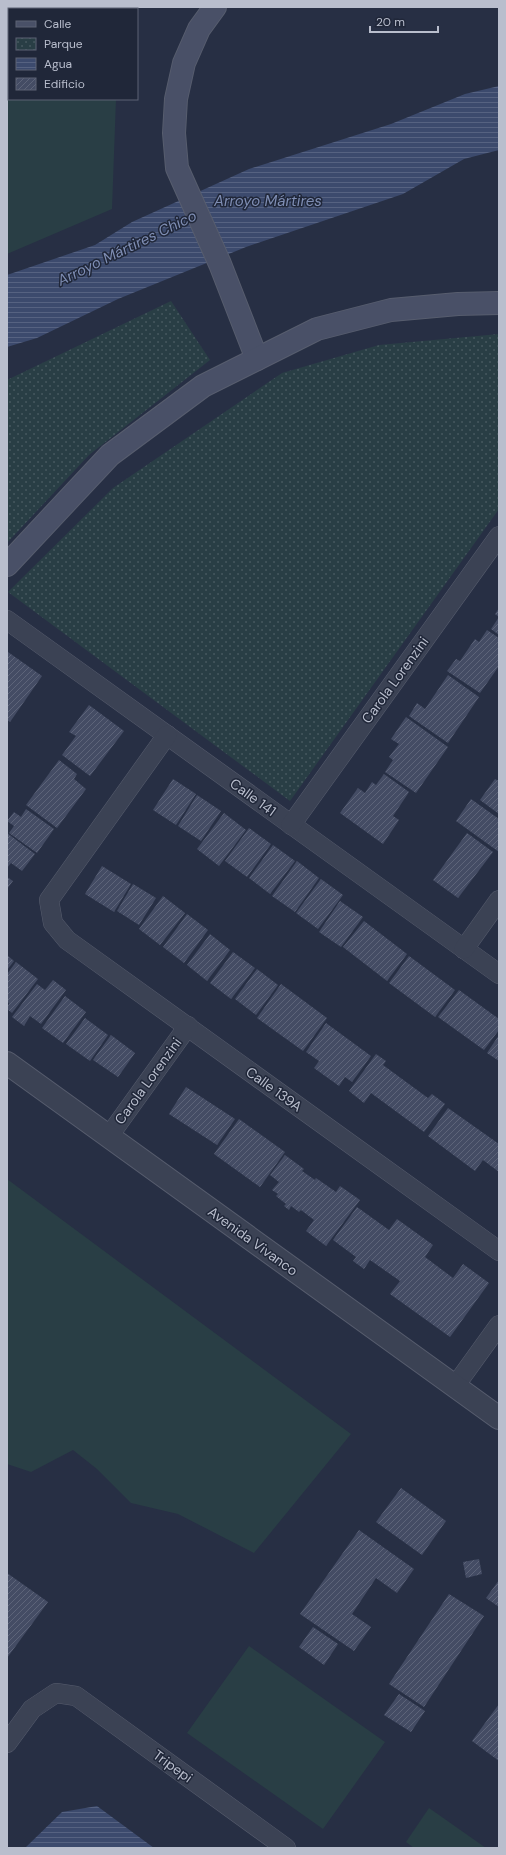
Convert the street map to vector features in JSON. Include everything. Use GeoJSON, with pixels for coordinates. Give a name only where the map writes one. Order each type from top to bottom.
{"type":"FeatureCollection","features":[{"type":"Feature","properties":{"kind":"main road"},"geometry":{"type":"LineString","coordinates":[[215,7],[199,29],[184,63],[176,99],[174,134],[177,168],[220,264],[257,359]]}},
{"type":"Feature","properties":{"kind":"main road"},"geometry":{"type":"LineString","coordinates":[[7,565],[110,455],[203,386],[317,329],[391,310],[458,304],[499,303]]}},
{"type":"Feature","properties":{"kind":"street","name":"Carola Lorenzini"},"geometry":{"type":"LineString","coordinates":[[291,824],[499,536]]}},
{"type":"Feature","properties":{"kind":"street","name":"Calle 141"},"geometry":{"type":"LineString","coordinates":[[7,620],[499,974]]}},
{"type":"Feature","properties":{"kind":"street","name":"Calle 139A"},"geometry":{"type":"LineString","coordinates":[[167,735],[49,900],[53,923],[67,940],[499,1251]]}},
{"type":"Feature","properties":{"kind":"street"},"geometry":{"type":"LineString","coordinates":[[464,949],[499,900]]}},
{"type":"Feature","properties":{"kind":"street","name":"Carola Lorenzini"},"geometry":{"type":"LineString","coordinates":[[108,1136],[188,1026]]}},
{"type":"Feature","properties":{"kind":"street","name":"Avenida Vivanco"},"geometry":{"type":"LineString","coordinates":[[7,1063],[499,1418]]}},
{"type":"Feature","properties":{"kind":"street"},"geometry":{"type":"LineString","coordinates":[[455,1386],[499,1325]]}},
{"type":"Feature","properties":{"kind":"street","name":"Tripepi"},"geometry":{"type":"LineString","coordinates":[[7,1743],[32,1708],[56,1693],[76,1696],[286,1848]]}},
{"type":"Feature","properties":{"kind":"green space"},"geometry":{"type":"Polygon","coordinates":[[[7,7],[119,7],[8,8],[8,100],[116,100],[112,209],[7,254],[7,7]]]}},
{"type":"Feature","properties":{"kind":"green space"},"geometry":{"type":"Polygon","coordinates":[[[171,301],[210,360],[89,455],[7,543],[7,380],[171,301]]]}},
{"type":"Feature","properties":{"kind":"green space"},"geometry":{"type":"Polygon","coordinates":[[[499,334],[499,509],[290,801],[8,592],[113,488],[282,373],[379,345],[499,334]]]}},
{"type":"Feature","properties":{"kind":"green space"},"geometry":{"type":"Polygon","coordinates":[[[7,1179],[351,1434],[254,1553],[178,1514],[131,1503],[97,1469],[73,1450],[31,1472],[7,1464],[7,1179]]]}},
{"type":"Feature","properties":{"kind":"green space"},"geometry":{"type":"Polygon","coordinates":[[[249,1646],[385,1742],[323,1829],[187,1733],[249,1646]]]}},
{"type":"Feature","properties":{"kind":"green space"},"geometry":{"type":"Polygon","coordinates":[[[429,1808],[486,1848],[414,1848],[406,1842],[429,1808]]]}},
{"type":"Feature","properties":{"kind":"water","name":"Arroyo Mártires"},"geometry":{"type":"Polygon","coordinates":[[[499,86],[499,150],[464,159],[403,194],[246,247],[118,299],[37,338],[7,347],[7,275],[95,245],[132,222],[249,169],[391,124],[465,94],[499,86]]]}},
{"type":"Feature","properties":{"kind":"water"},"geometry":{"type":"Polygon","coordinates":[[[97,1806],[154,1848],[25,1848],[62,1812],[97,1806]]]}},
{"type":"Feature","properties":{"kind":"building"},"geometry":{"type":"Polygon","coordinates":[[[499,608],[499,617],[495,614],[499,608]]]}},
{"type":"Feature","properties":{"kind":"building"},"geometry":{"type":"Polygon","coordinates":[[[499,617],[499,635],[491,629],[499,617]]]}},
{"type":"Feature","properties":{"kind":"building"},"geometry":{"type":"Polygon","coordinates":[[[487,630],[499,638],[499,666],[480,693],[447,671],[456,659],[460,661],[475,639],[479,642],[487,630]]]}},
{"type":"Feature","properties":{"kind":"building"},"geometry":{"type":"Polygon","coordinates":[[[8,652],[42,676],[10,722],[7,720],[8,652]]]}},
{"type":"Feature","properties":{"kind":"building"},"geometry":{"type":"Polygon","coordinates":[[[448,675],[479,697],[448,743],[409,716],[417,703],[425,709],[448,675]]]}},
{"type":"Feature","properties":{"kind":"building"},"geometry":{"type":"Polygon","coordinates":[[[89,705],[124,731],[90,776],[62,755],[76,736],[69,732],[89,705]]]}},
{"type":"Feature","properties":{"kind":"building"},"geometry":{"type":"Polygon","coordinates":[[[406,717],[448,747],[416,793],[385,772],[393,760],[389,757],[399,744],[391,739],[406,717]]]}},
{"type":"Feature","properties":{"kind":"building"},"geometry":{"type":"Polygon","coordinates":[[[59,760],[77,774],[74,779],[86,789],[57,828],[26,805],[59,760]]]}},
{"type":"Feature","properties":{"kind":"building"},"geometry":{"type":"Polygon","coordinates":[[[384,774],[409,792],[393,816],[399,820],[383,844],[340,813],[358,788],[365,793],[372,782],[376,785],[384,774]]]}},
{"type":"Feature","properties":{"kind":"building"},"geometry":{"type":"Polygon","coordinates":[[[173,779],[196,794],[176,825],[153,810],[173,779]]]}},
{"type":"Feature","properties":{"kind":"building"},"geometry":{"type":"Polygon","coordinates":[[[495,779],[499,781],[499,814],[480,800],[495,779]]]}},
{"type":"Feature","properties":{"kind":"building"},"geometry":{"type":"Polygon","coordinates":[[[197,795],[221,811],[201,841],[178,826],[197,795]]]}},
{"type":"Feature","properties":{"kind":"building"},"geometry":{"type":"Polygon","coordinates":[[[471,799],[499,819],[499,852],[456,821],[471,799]]]}},
{"type":"Feature","properties":{"kind":"building"},"geometry":{"type":"Polygon","coordinates":[[[26,809],[54,829],[37,853],[9,833],[14,826],[7,821],[14,812],[21,817],[26,809]]]}},
{"type":"Feature","properties":{"kind":"building"},"geometry":{"type":"Polygon","coordinates":[[[224,813],[246,830],[219,866],[197,849],[224,813]]]}},
{"type":"Feature","properties":{"kind":"building"},"geometry":{"type":"Polygon","coordinates":[[[249,828],[271,844],[247,877],[225,861],[249,828]]]}},
{"type":"Feature","properties":{"kind":"building"},"geometry":{"type":"Polygon","coordinates":[[[7,833],[35,854],[22,871],[11,863],[7,868],[7,833]]]}},
{"type":"Feature","properties":{"kind":"building"},"geometry":{"type":"Polygon","coordinates":[[[467,833],[493,852],[458,898],[433,880],[467,833]]]}},
{"type":"Feature","properties":{"kind":"building"},"geometry":{"type":"Polygon","coordinates":[[[273,845],[295,861],[270,894],[249,878],[273,845]]]}},
{"type":"Feature","properties":{"kind":"building"},"geometry":{"type":"Polygon","coordinates":[[[297,861],[319,878],[295,912],[272,896],[297,861]]]}},
{"type":"Feature","properties":{"kind":"building"},"geometry":{"type":"Polygon","coordinates":[[[102,866],[131,884],[114,912],[85,894],[102,866]]]}},
{"type":"Feature","properties":{"kind":"building"},"geometry":{"type":"Polygon","coordinates":[[[7,877],[13,881],[7,889],[7,877]]]}},
{"type":"Feature","properties":{"kind":"building"},"geometry":{"type":"Polygon","coordinates":[[[321,879],[343,895],[318,929],[296,913],[321,879]]]}},
{"type":"Feature","properties":{"kind":"building"},"geometry":{"type":"Polygon","coordinates":[[[133,884],[156,898],[139,925],[117,911],[133,884]]]}},
{"type":"Feature","properties":{"kind":"building"},"geometry":{"type":"Polygon","coordinates":[[[163,896],[185,913],[160,945],[139,929],[163,896]]]}},
{"type":"Feature","properties":{"kind":"building"},"geometry":{"type":"Polygon","coordinates":[[[340,901],[363,917],[341,947],[319,932],[340,901]]]}},
{"type":"Feature","properties":{"kind":"building"},"geometry":{"type":"Polygon","coordinates":[[[187,914],[208,930],[184,963],[163,947],[187,914]]]}},
{"type":"Feature","properties":{"kind":"building"},"geometry":{"type":"Polygon","coordinates":[[[364,921],[407,954],[387,981],[343,947],[364,921]]]}},
{"type":"Feature","properties":{"kind":"building"},"geometry":{"type":"Polygon","coordinates":[[[210,934],[230,950],[207,981],[187,965],[210,934]]]}},
{"type":"Feature","properties":{"kind":"building"},"geometry":{"type":"Polygon","coordinates":[[[233,952],[255,968],[231,999],[210,983],[233,952]]]}},
{"type":"Feature","properties":{"kind":"building"},"geometry":{"type":"Polygon","coordinates":[[[7,955],[14,961],[7,970],[7,955]]]}},
{"type":"Feature","properties":{"kind":"building"},"geometry":{"type":"Polygon","coordinates":[[[409,956],[455,990],[435,1017],[389,983],[409,956]]]}},
{"type":"Feature","properties":{"kind":"building"},"geometry":{"type":"Polygon","coordinates":[[[16,962],[38,979],[12,1013],[7,1009],[9,1003],[7,1002],[7,974],[16,962]]]}},
{"type":"Feature","properties":{"kind":"building"},"geometry":{"type":"Polygon","coordinates":[[[257,969],[278,985],[256,1015],[235,999],[257,969]]]}},
{"type":"Feature","properties":{"kind":"building"},"geometry":{"type":"Polygon","coordinates":[[[53,980],[66,990],[41,1024],[30,1016],[24,1026],[12,1017],[37,984],[45,990],[53,980]]]}},
{"type":"Feature","properties":{"kind":"building"},"geometry":{"type":"Polygon","coordinates":[[[281,984],[327,1018],[303,1051],[257,1018],[281,984]]]}},
{"type":"Feature","properties":{"kind":"building"},"geometry":{"type":"Polygon","coordinates":[[[459,990],[499,1019],[499,1030],[484,1050],[438,1017],[459,990]]]}},
{"type":"Feature","properties":{"kind":"building"},"geometry":{"type":"Polygon","coordinates":[[[65,996],[86,1012],[63,1043],[42,1028],[65,996]]]}},
{"type":"Feature","properties":{"kind":"building"},"geometry":{"type":"Polygon","coordinates":[[[85,1018],[108,1035],[90,1061],[66,1044],[85,1018]]]}},
{"type":"Feature","properties":{"kind":"building"},"geometry":{"type":"Polygon","coordinates":[[[326,1023],[371,1056],[352,1082],[345,1077],[339,1086],[314,1068],[319,1061],[306,1052],[326,1023]]]}},
{"type":"Feature","properties":{"kind":"building"},"geometry":{"type":"Polygon","coordinates":[[[111,1035],[135,1053],[118,1077],[93,1060],[111,1035]]]}},
{"type":"Feature","properties":{"kind":"building"},"geometry":{"type":"Polygon","coordinates":[[[499,1035],[499,1061],[487,1053],[499,1035]]]}},
{"type":"Feature","properties":{"kind":"building"},"geometry":{"type":"Polygon","coordinates":[[[376,1054],[386,1061],[383,1065],[428,1098],[432,1094],[445,1104],[424,1132],[371,1093],[364,1103],[349,1091],[376,1054]]]}},
{"type":"Feature","properties":{"kind":"building"},"geometry":{"type":"Polygon","coordinates":[[[186,1087],[235,1119],[217,1145],[169,1114],[186,1087]]]}},
{"type":"Feature","properties":{"kind":"building"},"geometry":{"type":"Polygon","coordinates":[[[448,1108],[499,1144],[499,1172],[483,1160],[475,1171],[428,1136],[448,1108]]]}},
{"type":"Feature","properties":{"kind":"building"},"geometry":{"type":"Polygon","coordinates":[[[239,1119],[285,1152],[260,1187],[214,1154],[239,1119]]]}},
{"type":"Feature","properties":{"kind":"building"},"geometry":{"type":"Polygon","coordinates":[[[285,1155],[304,1169],[302,1171],[315,1180],[316,1178],[336,1192],[340,1186],[360,1200],[326,1246],[306,1231],[314,1220],[301,1210],[299,1212],[291,1206],[289,1210],[284,1206],[286,1204],[276,1196],[278,1194],[272,1190],[279,1182],[270,1175],[285,1155]]]}},
{"type":"Feature","properties":{"kind":"building"},"geometry":{"type":"Polygon","coordinates":[[[357,1207],[389,1230],[397,1219],[433,1245],[425,1257],[453,1278],[463,1264],[489,1283],[450,1337],[390,1294],[400,1281],[370,1260],[364,1269],[353,1261],[356,1257],[333,1240],[357,1207]]]}},
{"type":"Feature","properties":{"kind":"building"},"geometry":{"type":"Polygon","coordinates":[[[401,1488],[446,1521],[422,1555],[376,1522],[401,1488]]]}},
{"type":"Feature","properties":{"kind":"building"},"geometry":{"type":"Polygon","coordinates":[[[359,1530],[414,1569],[397,1593],[376,1578],[352,1614],[371,1627],[354,1651],[300,1614],[359,1530]]]}},
{"type":"Feature","properties":{"kind":"building"},"geometry":{"type":"Polygon","coordinates":[[[479,1559],[482,1574],[466,1578],[463,1562],[479,1559]]]}},
{"type":"Feature","properties":{"kind":"building"},"geometry":{"type":"Polygon","coordinates":[[[7,1573],[48,1602],[7,1658],[7,1573]]]}},
{"type":"Feature","properties":{"kind":"building"},"geometry":{"type":"Polygon","coordinates":[[[499,1580],[499,1607],[486,1598],[499,1580]]]}},
{"type":"Feature","properties":{"kind":"building"},"geometry":{"type":"Polygon","coordinates":[[[449,1594],[484,1616],[424,1707],[389,1684],[449,1594]]]}},
{"type":"Feature","properties":{"kind":"building"},"geometry":{"type":"Polygon","coordinates":[[[313,1627],[338,1644],[324,1665],[299,1647],[313,1627]]]}},
{"type":"Feature","properties":{"kind":"building"},"geometry":{"type":"Polygon","coordinates":[[[399,1694],[425,1711],[411,1732],[384,1715],[399,1694]]]}},
{"type":"Feature","properties":{"kind":"building"},"geometry":{"type":"Polygon","coordinates":[[[499,1704],[499,1761],[472,1741],[499,1704]]]}},
{"type":"Feature","properties":{"kind":"water label","name":"Arroyo Mártires Chico"},"geometry":{"type":"Point","coordinates":[127,248]}}]}
